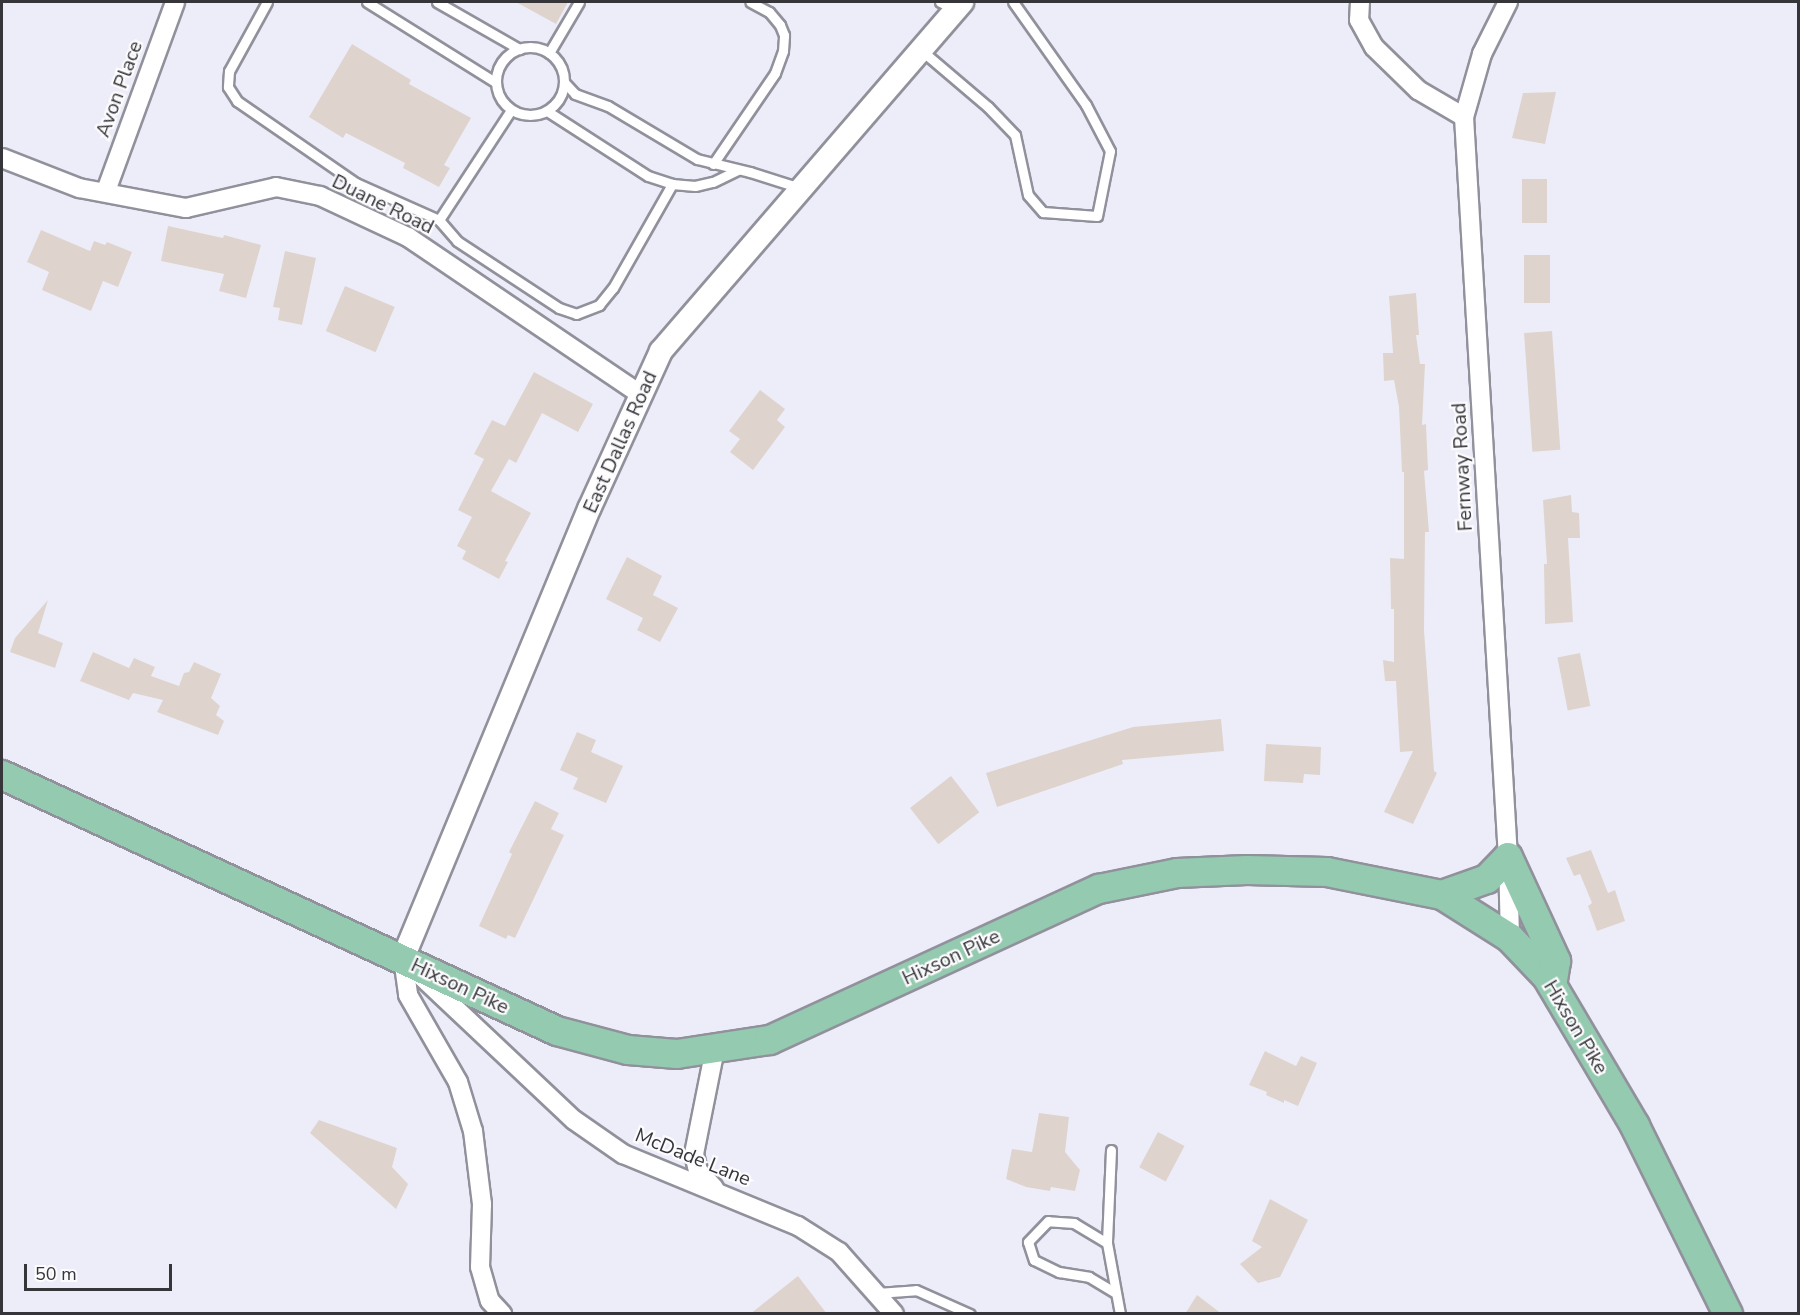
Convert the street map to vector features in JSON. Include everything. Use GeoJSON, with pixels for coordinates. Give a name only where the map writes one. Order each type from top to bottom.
{"type":"FeatureCollection","features":[{"type":"Feature","properties":{"kind":"main road","name":"Hixson Pike"},"geometry":{"type":"LineString","coordinates":[[2,775],[557,1031],[628,1050],[677,1054],[770,1040],[1099,889],[1177,873],[1247,870],[1327,872],[1442,895],[1509,938],[1552,985],[1635,1126],[1728,1314]]}},
{"type":"Feature","properties":{"kind":"main road"},"geometry":{"type":"LineString","coordinates":[[1442,895],[1487,879],[1508,857],[1556,962],[1552,985]]}},
{"type":"Feature","properties":{"kind":"street","name":"Avon Place"},"geometry":{"type":"LineString","coordinates":[[106,191],[175,2]]}},
{"type":"Feature","properties":{"kind":"street"},"geometry":{"type":"LineString","coordinates":[[1360,2],[1359,20],[1374,47],[1418,90],[1464,117]]}},
{"type":"Feature","properties":{"kind":"street","name":"Fernway Road"},"geometry":{"type":"LineString","coordinates":[[1508,2],[1482,54],[1464,117],[1508,857],[1509,938]]}},
{"type":"Feature","properties":{"kind":"street","name":"East Dallas Road"},"geometry":{"type":"LineString","coordinates":[[403,958],[590,507],[661,351],[921,50],[952,4]]}},
{"type":"Feature","properties":{"kind":"street","name":"Duane Road"},"geometry":{"type":"LineString","coordinates":[[2,158],[79,188],[106,191],[186,208],[276,187],[320,196],[408,237],[641,395]]}},
{"type":"Feature","properties":{"kind":"street"},"geometry":{"type":"LineString","coordinates":[[403,958],[408,995],[458,1082],[473,1131],[483,1204],[480,1267],[489,1302],[502,1314]]}},
{"type":"Feature","properties":{"kind":"street","name":"McDade Lane"},"geometry":{"type":"LineString","coordinates":[[403,958],[574,1120],[622,1154],[798,1226],[839,1252],[894,1314]]}},
{"type":"Feature","properties":{"kind":"street"},"geometry":{"type":"LineString","coordinates":[[715,1049],[694,1154],[698,1171],[717,1191]]}},
{"type":"Feature","properties":{"kind":"lane"},"geometry":{"type":"LineString","coordinates":[[267,2],[229,70],[228,87],[237,101],[356,183],[439,220],[457,241],[559,308],[583,314],[599,305],[613,288],[672,184]]}},
{"type":"Feature","properties":{"kind":"lane"},"geometry":{"type":"LineString","coordinates":[[367,2],[495,82]]}},
{"type":"Feature","properties":{"kind":"lane"},"geometry":{"type":"LineString","coordinates":[[438,2],[519,49]]}},
{"type":"Feature","properties":{"kind":"lane"},"geometry":{"type":"LineString","coordinates":[[549,53],[579,2]]}},
{"type":"Feature","properties":{"kind":"lane"},"geometry":{"type":"LineString","coordinates":[[713,164],[775,73],[783,51],[784,35],[780,25],[769,12],[750,2]]}},
{"type":"Feature","properties":{"kind":"lane"},"geometry":{"type":"LineString","coordinates":[[921,50],[988,107],[1015,135],[1028,195],[1043,212],[1097,216],[1110,151],[1086,105],[1013,2]]}},
{"type":"Feature","properties":{"kind":"lane"},"geometry":{"type":"LineString","coordinates":[[540,48],[549,53],[561,66],[564,82],[556,104],[535,116],[522,115],[502,103],[495,82],[498,68],[506,56],[519,49],[540,48]]}},
{"type":"Feature","properties":{"kind":"lane"},"geometry":{"type":"LineString","coordinates":[[564,82],[575,94],[608,106],[697,159],[801,189]]}},
{"type":"Feature","properties":{"kind":"lane"},"geometry":{"type":"LineString","coordinates":[[439,220],[511,110]]}},
{"type":"Feature","properties":{"kind":"lane"},"geometry":{"type":"LineString","coordinates":[[547,111],[648,176],[672,184],[695,186],[713,182],[738,170]]}},
{"type":"Feature","properties":{"kind":"lane"},"geometry":{"type":"LineString","coordinates":[[1111,1150],[1107,1243],[1114,1292],[1120,1314]]}},
{"type":"Feature","properties":{"kind":"lane"},"geometry":{"type":"LineString","coordinates":[[1107,1243],[1074,1223],[1048,1221],[1028,1242],[1034,1260],[1059,1272],[1089,1277],[1114,1292]]}},
{"type":"Feature","properties":{"kind":"lane"},"geometry":{"type":"LineString","coordinates":[[877,1293],[916,1290],[970,1314]]}},
{"type":"Feature","properties":{"kind":"building"},"geometry":{"type":"Polygon","coordinates":[[[516,2],[568,2],[556,24],[516,2]]]}},
{"type":"Feature","properties":{"kind":"building"},"geometry":{"type":"Polygon","coordinates":[[[352,44],[411,80],[409,84],[471,118],[444,165],[450,168],[439,187],[403,168],[405,163],[346,133],[343,138],[309,117],[352,44]]]}},
{"type":"Feature","properties":{"kind":"building"},"geometry":{"type":"Polygon","coordinates":[[[1556,92],[1545,144],[1512,138],[1523,93],[1556,92]]]}},
{"type":"Feature","properties":{"kind":"building"},"geometry":{"type":"Polygon","coordinates":[[[1522,179],[1547,179],[1547,223],[1522,223],[1522,179]]]}},
{"type":"Feature","properties":{"kind":"building"},"geometry":{"type":"Polygon","coordinates":[[[168,226],[223,238],[224,235],[261,245],[246,298],[219,291],[224,274],[161,261],[168,226]]]}},
{"type":"Feature","properties":{"kind":"building"},"geometry":{"type":"Polygon","coordinates":[[[41,230],[90,251],[94,241],[105,245],[107,242],[132,252],[118,287],[103,281],[91,311],[42,290],[49,272],[27,262],[41,230]]]}},
{"type":"Feature","properties":{"kind":"building"},"geometry":{"type":"Polygon","coordinates":[[[285,251],[316,258],[302,325],[278,320],[280,308],[273,307],[285,251]]]}},
{"type":"Feature","properties":{"kind":"building"},"geometry":{"type":"Polygon","coordinates":[[[1524,255],[1550,255],[1550,303],[1524,303],[1524,255]]]}},
{"type":"Feature","properties":{"kind":"building"},"geometry":{"type":"Polygon","coordinates":[[[345,286],[395,307],[376,352],[326,331],[345,286]]]}},
{"type":"Feature","properties":{"kind":"building"},"geometry":{"type":"Polygon","coordinates":[[[1416,293],[1419,335],[1416,335],[1420,364],[1425,364],[1422,425],[1426,424],[1428,470],[1424,471],[1429,532],[1425,532],[1424,630],[1434,771],[1437,773],[1413,824],[1384,812],[1413,751],[1400,752],[1396,681],[1385,681],[1383,660],[1394,662],[1394,609],[1391,609],[1390,558],[1404,559],[1404,472],[1402,472],[1399,407],[1394,380],[1384,381],[1383,353],[1393,353],[1389,296],[1416,293]]]}},
{"type":"Feature","properties":{"kind":"building"},"geometry":{"type":"Polygon","coordinates":[[[1552,331],[1560,450],[1532,452],[1524,333],[1552,331]]]}},
{"type":"Feature","properties":{"kind":"building"},"geometry":{"type":"Polygon","coordinates":[[[534,372],[593,404],[578,432],[542,413],[516,463],[509,459],[491,491],[531,513],[505,561],[508,562],[499,579],[462,559],[466,551],[457,546],[472,517],[458,510],[484,459],[474,454],[492,420],[505,426],[534,372]]]}},
{"type":"Feature","properties":{"kind":"building"},"geometry":{"type":"Polygon","coordinates":[[[760,390],[785,409],[777,420],[785,427],[753,470],[730,452],[740,439],[729,431],[760,390]]]}},
{"type":"Feature","properties":{"kind":"building"},"geometry":{"type":"Polygon","coordinates":[[[1571,495],[1572,512],[1579,513],[1580,538],[1568,538],[1573,622],[1545,624],[1544,564],[1547,564],[1543,500],[1571,495]]]}},
{"type":"Feature","properties":{"kind":"building"},"geometry":{"type":"Polygon","coordinates":[[[627,557],[662,576],[653,595],[678,608],[660,642],[637,630],[643,618],[606,599],[627,557]]]}},
{"type":"Feature","properties":{"kind":"building"},"geometry":{"type":"Polygon","coordinates":[[[48,600],[38,633],[63,643],[55,668],[10,652],[15,638],[48,600]]]}},
{"type":"Feature","properties":{"kind":"building"},"geometry":{"type":"Polygon","coordinates":[[[93,652],[129,668],[134,658],[155,667],[151,676],[179,686],[184,673],[189,672],[194,662],[221,674],[211,698],[220,706],[216,715],[224,721],[218,735],[157,712],[163,700],[133,693],[129,700],[80,681],[93,652]]]}},
{"type":"Feature","properties":{"kind":"building"},"geometry":{"type":"Polygon","coordinates":[[[1580,653],[1590,706],[1568,710],[1557,657],[1580,653]]]}},
{"type":"Feature","properties":{"kind":"building"},"geometry":{"type":"Polygon","coordinates":[[[1221,719],[1224,751],[1122,760],[1123,764],[997,807],[986,773],[1133,727],[1221,719]]]}},
{"type":"Feature","properties":{"kind":"building"},"geometry":{"type":"Polygon","coordinates":[[[577,732],[596,740],[591,752],[623,766],[606,803],[573,789],[578,778],[560,770],[577,732]]]}},
{"type":"Feature","properties":{"kind":"building"},"geometry":{"type":"Polygon","coordinates":[[[1266,744],[1321,747],[1320,775],[1304,774],[1303,783],[1264,781],[1266,744]]]}},
{"type":"Feature","properties":{"kind":"building"},"geometry":{"type":"Polygon","coordinates":[[[951,776],[979,812],[938,844],[910,808],[951,776]]]}},
{"type":"Feature","properties":{"kind":"building"},"geometry":{"type":"Polygon","coordinates":[[[535,801],[559,813],[551,829],[564,835],[515,938],[508,935],[506,939],[479,926],[512,854],[509,852],[535,801]]]}},
{"type":"Feature","properties":{"kind":"building"},"geometry":{"type":"Polygon","coordinates":[[[1591,850],[1608,893],[1615,890],[1625,921],[1597,931],[1588,906],[1592,903],[1580,874],[1574,876],[1566,858],[1591,850]]]}},
{"type":"Feature","properties":{"kind":"building"},"geometry":{"type":"Polygon","coordinates":[[[1265,1051],[1296,1066],[1301,1056],[1317,1063],[1298,1106],[1284,1100],[1284,1103],[1266,1095],[1267,1092],[1249,1085],[1265,1051]]]}},
{"type":"Feature","properties":{"kind":"building"},"geometry":{"type":"Polygon","coordinates":[[[1039,1113],[1069,1117],[1065,1152],[1080,1170],[1075,1191],[1051,1187],[1050,1191],[1026,1187],[1006,1179],[1012,1149],[1032,1152],[1039,1113]]]}},
{"type":"Feature","properties":{"kind":"building"},"geometry":{"type":"Polygon","coordinates":[[[319,1120],[397,1148],[392,1167],[408,1184],[396,1209],[310,1133],[319,1120]]]}},
{"type":"Feature","properties":{"kind":"building"},"geometry":{"type":"Polygon","coordinates":[[[1158,1132],[1184,1146],[1166,1181],[1139,1167],[1158,1132]]]}},
{"type":"Feature","properties":{"kind":"building"},"geometry":{"type":"Polygon","coordinates":[[[1270,1199],[1308,1220],[1280,1277],[1258,1283],[1240,1264],[1262,1247],[1252,1241],[1270,1199]]]}},
{"type":"Feature","properties":{"kind":"building"},"geometry":{"type":"Polygon","coordinates":[[[798,1276],[827,1314],[750,1314],[798,1276]]]}},
{"type":"Feature","properties":{"kind":"building"},"geometry":{"type":"Polygon","coordinates":[[[1197,1295],[1222,1314],[1185,1314],[1197,1295]]]}}]}
